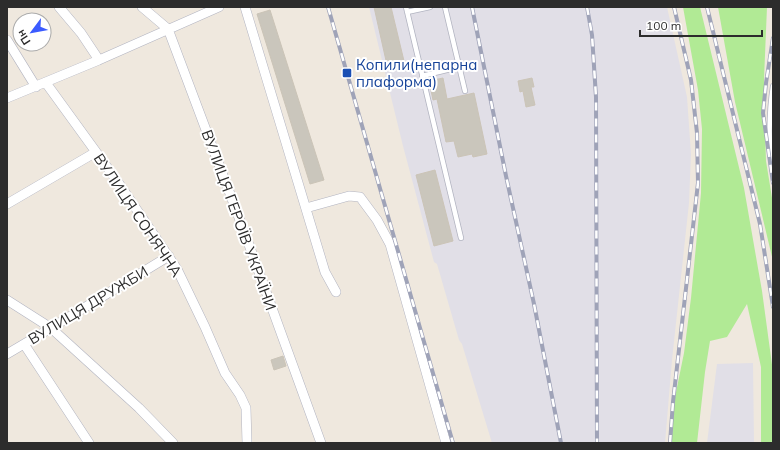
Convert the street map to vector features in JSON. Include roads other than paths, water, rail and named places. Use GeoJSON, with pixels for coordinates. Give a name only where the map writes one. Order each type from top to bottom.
{"type":"FeatureCollection","features":[{"type":"Feature","properties":{"kind":"street"},"geometry":{"type":"LineString","coordinates":[[59,7],[81,33],[99,60]]}},
{"type":"Feature","properties":{"kind":"street","name":"ВУЛИЦЯ ГЕРОЇВ УКРАЇНИ"},"geometry":{"type":"LineString","coordinates":[[142,7],[168,29],[255,260],[320,443]]}},
{"type":"Feature","properties":{"kind":"street"},"geometry":{"type":"LineString","coordinates":[[245,7],[325,272],[336,292]]}},
{"type":"Feature","properties":{"kind":"street"},"geometry":{"type":"LineString","coordinates":[[7,98],[46,83],[215,8]]}},
{"type":"Feature","properties":{"kind":"street"},"geometry":{"type":"LineString","coordinates":[[7,40],[36,87]]}},
{"type":"Feature","properties":{"kind":"street","name":"ВУЛИЦЯ СОНЯЧНА"},"geometry":{"type":"LineString","coordinates":[[46,83],[120,185],[177,269],[225,373],[240,395],[246,408],[247,443]]}},
{"type":"Feature","properties":{"kind":"street"},"geometry":{"type":"LineString","coordinates":[[7,204],[96,152]]}},
{"type":"Feature","properties":{"kind":"street"},"geometry":{"type":"LineString","coordinates":[[306,208],[349,196],[360,197],[377,220],[390,244],[446,443]]}},
{"type":"Feature","properties":{"kind":"street","name":"ВУЛИЦЯ ДРУЖБИ"},"geometry":{"type":"LineString","coordinates":[[7,354],[169,256]]}},
{"type":"Feature","properties":{"kind":"street"},"geometry":{"type":"LineString","coordinates":[[7,300],[51,328],[139,408],[173,443]]}},
{"type":"Feature","properties":{"kind":"street"},"geometry":{"type":"LineString","coordinates":[[24,344],[89,443]]}},
{"type":"Feature","properties":{"kind":"lane"},"geometry":{"type":"LineString","coordinates":[[430,7],[406,10],[461,238]]}},
{"type":"Feature","properties":{"kind":"lane"},"geometry":{"type":"LineString","coordinates":[[446,7],[465,91]]}},
{"type":"Feature","properties":{"kind":"lane"},"geometry":{"type":"LineString","coordinates":[[422,76],[459,67]]}},
{"type":"Feature","properties":{"kind":"lane"},"geometry":{"type":"LineString","coordinates":[[773,86],[770,104],[771,160],[773,172]]}},
{"type":"Feature","properties":{"kind":"railway"},"geometry":{"type":"LineString","coordinates":[[328,7],[453,443]]}},
{"type":"Feature","properties":{"kind":"railway"},"geometry":{"type":"LineString","coordinates":[[472,7],[506,176],[534,304],[561,443]]}},
{"type":"Feature","properties":{"kind":"railway"},"geometry":{"type":"LineString","coordinates":[[587,7],[592,35],[596,97],[597,443]]}},
{"type":"Feature","properties":{"kind":"railway"},"geometry":{"type":"LineString","coordinates":[[670,443],[673,402],[698,183],[697,133],[691,80],[674,7]]}},
{"type":"Feature","properties":{"kind":"railway"},"geometry":{"type":"LineString","coordinates":[[707,7],[760,224],[773,307]]}},
{"type":"Feature","properties":{"kind":"railway"},"geometry":{"type":"LineString","coordinates":[[773,38],[763,113],[773,183]]}},
{"type":"Feature","properties":{"kind":"place","name":"Копили(непарна плаформа)"},"geometry":{"type":"Point","coordinates":[347,73]}}]}
